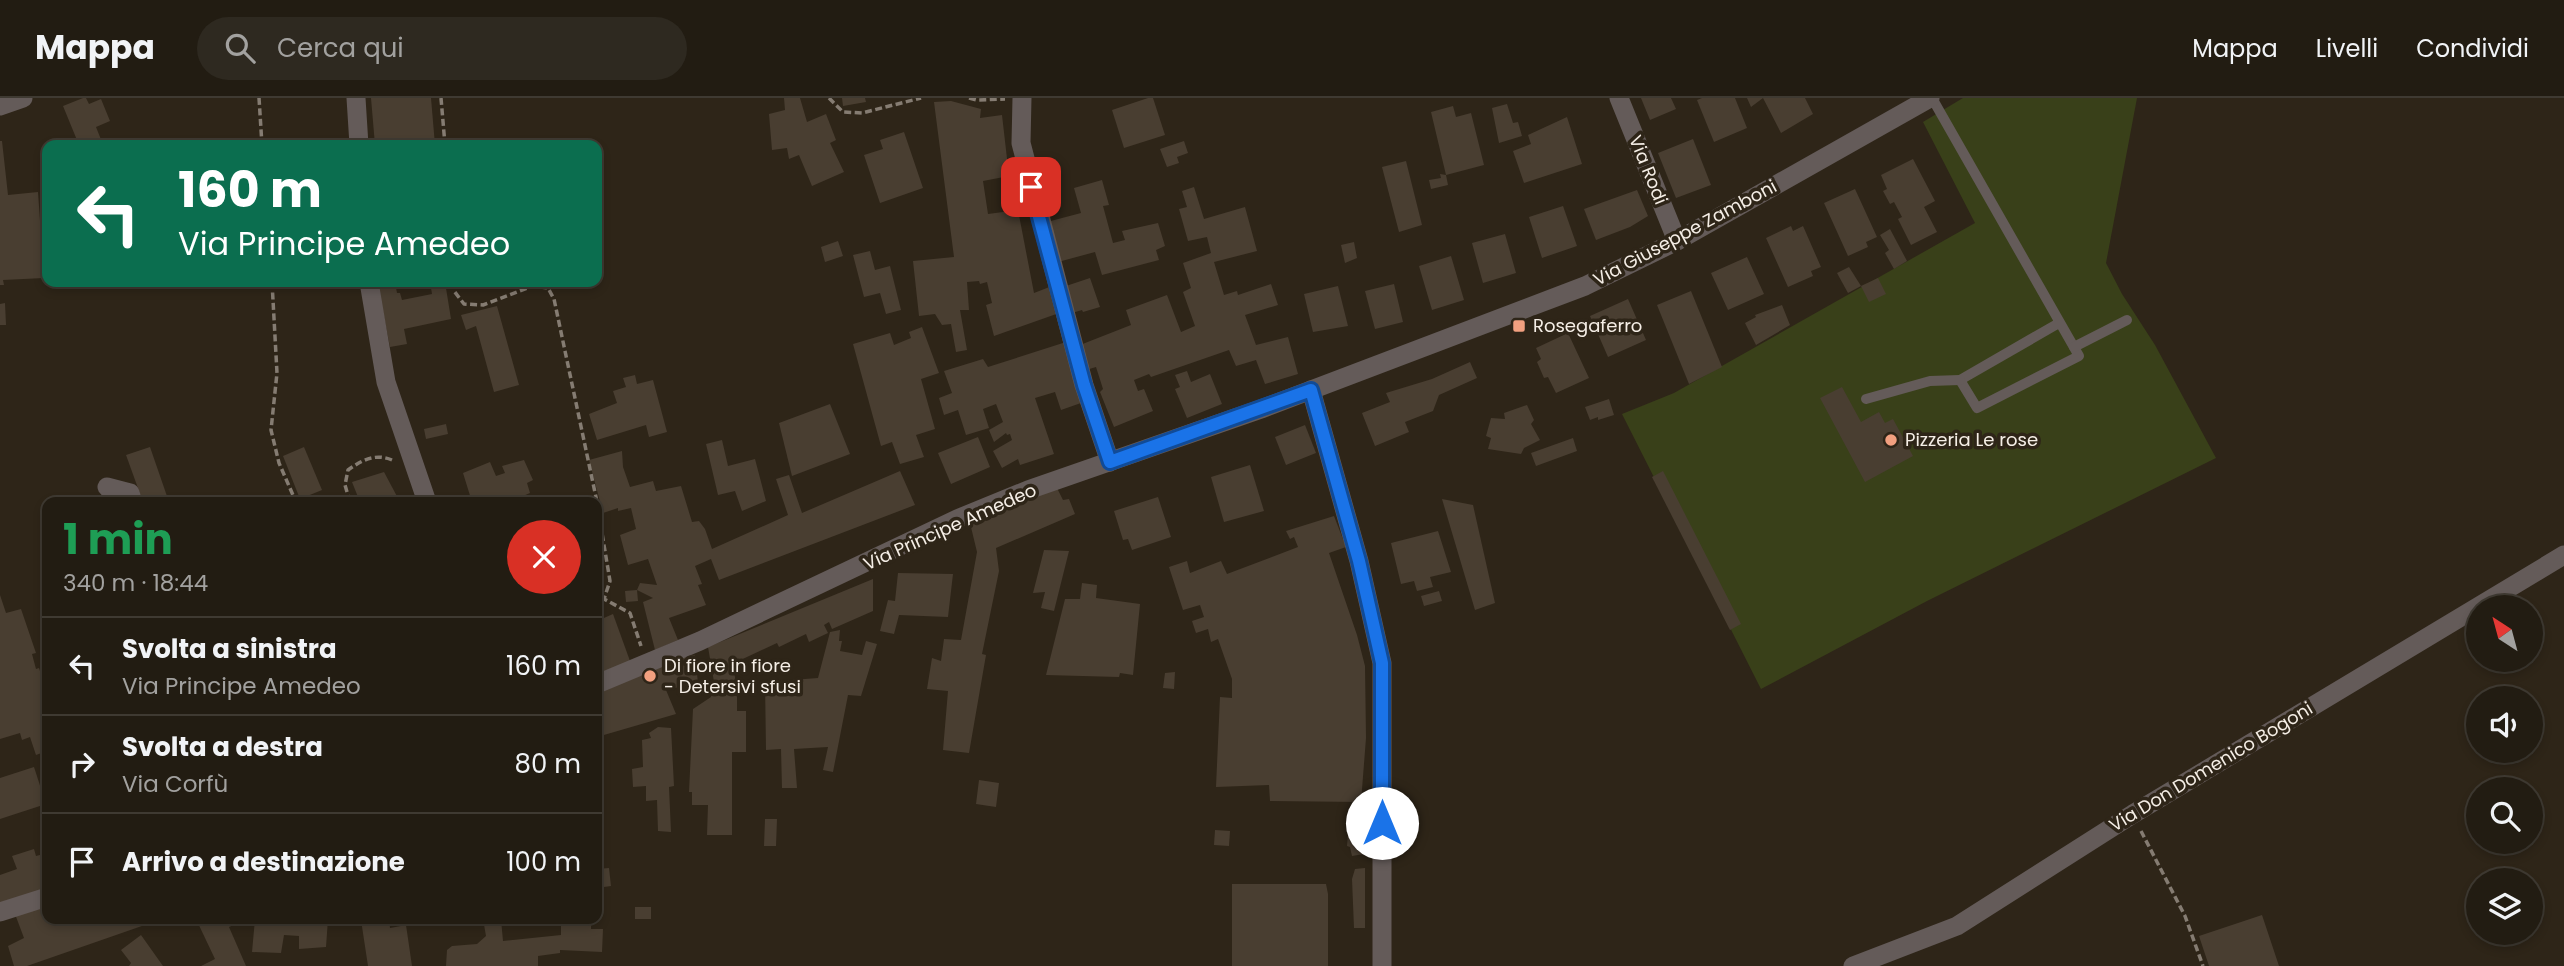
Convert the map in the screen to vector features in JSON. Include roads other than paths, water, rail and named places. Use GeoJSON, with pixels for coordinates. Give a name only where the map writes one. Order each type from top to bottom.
{"type":"FeatureCollection","features":[{"type":"Feature","properties":{"kind":"street"},"geometry":{"type":"LineString","coordinates":[[0,106],[23,98]]}},
{"type":"Feature","properties":{"kind":"street"},"geometry":{"type":"LineString","coordinates":[[356,98],[359,140]]}},
{"type":"Feature","properties":{"kind":"street"},"geometry":{"type":"LineString","coordinates":[[1021,98],[1021,143],[1084,385],[1110,462]]}},
{"type":"Feature","properties":{"kind":"street","name":"Via Rodi"},"geometry":{"type":"LineString","coordinates":[[1619,98],[1677,241]]}},
{"type":"Feature","properties":{"kind":"street","name":"Via Giuseppe Zamboni"},"geometry":{"type":"LineString","coordinates":[[1311,390],[1585,286],[1677,241],[1921,100]]}},
{"type":"Feature","properties":{"kind":"street"},"geometry":{"type":"LineString","coordinates":[[370,287],[386,382],[425,497]]}},
{"type":"Feature","properties":{"kind":"street"},"geometry":{"type":"LineString","coordinates":[[1311,390],[1359,561],[1382,663],[1382,966]]}},
{"type":"Feature","properties":{"kind":"street","name":"Via Principe Amedeo"},"geometry":{"type":"LineString","coordinates":[[602,682],[647,664],[957,519],[1028,490],[1311,390]]}},
{"type":"Feature","properties":{"kind":"street"},"geometry":{"type":"LineString","coordinates":[[107,487],[130,493],[131,497]]}},
{"type":"Feature","properties":{"kind":"street","name":"Via Don Domenico Bogoni"},"geometry":{"type":"LineString","coordinates":[[1853,966],[1957,926],[2133,814],[2564,555]]}},
{"type":"Feature","properties":{"kind":"street"},"geometry":{"type":"LineString","coordinates":[[0,912],[42,899]]}},
{"type":"Feature","properties":{"kind":"lane"},"geometry":{"type":"LineString","coordinates":[[1921,100],[2079,356],[1977,408],[1960,380]]}},
{"type":"Feature","properties":{"kind":"lane"},"geometry":{"type":"LineString","coordinates":[[2074,347],[2127,320]]}},
{"type":"Feature","properties":{"kind":"lane"},"geometry":{"type":"LineString","coordinates":[[1866,399],[1930,381],[1960,380],[2059,323]]}},
{"type":"Feature","properties":{"kind":"place","name":"Rosegaferro"},"geometry":{"type":"Point","coordinates":[1519,326]}},
{"type":"Feature","properties":{"kind":"place","name":"Pizzeria Le rose"},"geometry":{"type":"Point","coordinates":[1891,440]}},
{"type":"Feature","properties":{"kind":"place","name":"Di fiore in fiore - Detersivi sfusi"},"geometry":{"type":"Point","coordinates":[650,676]}}]}
